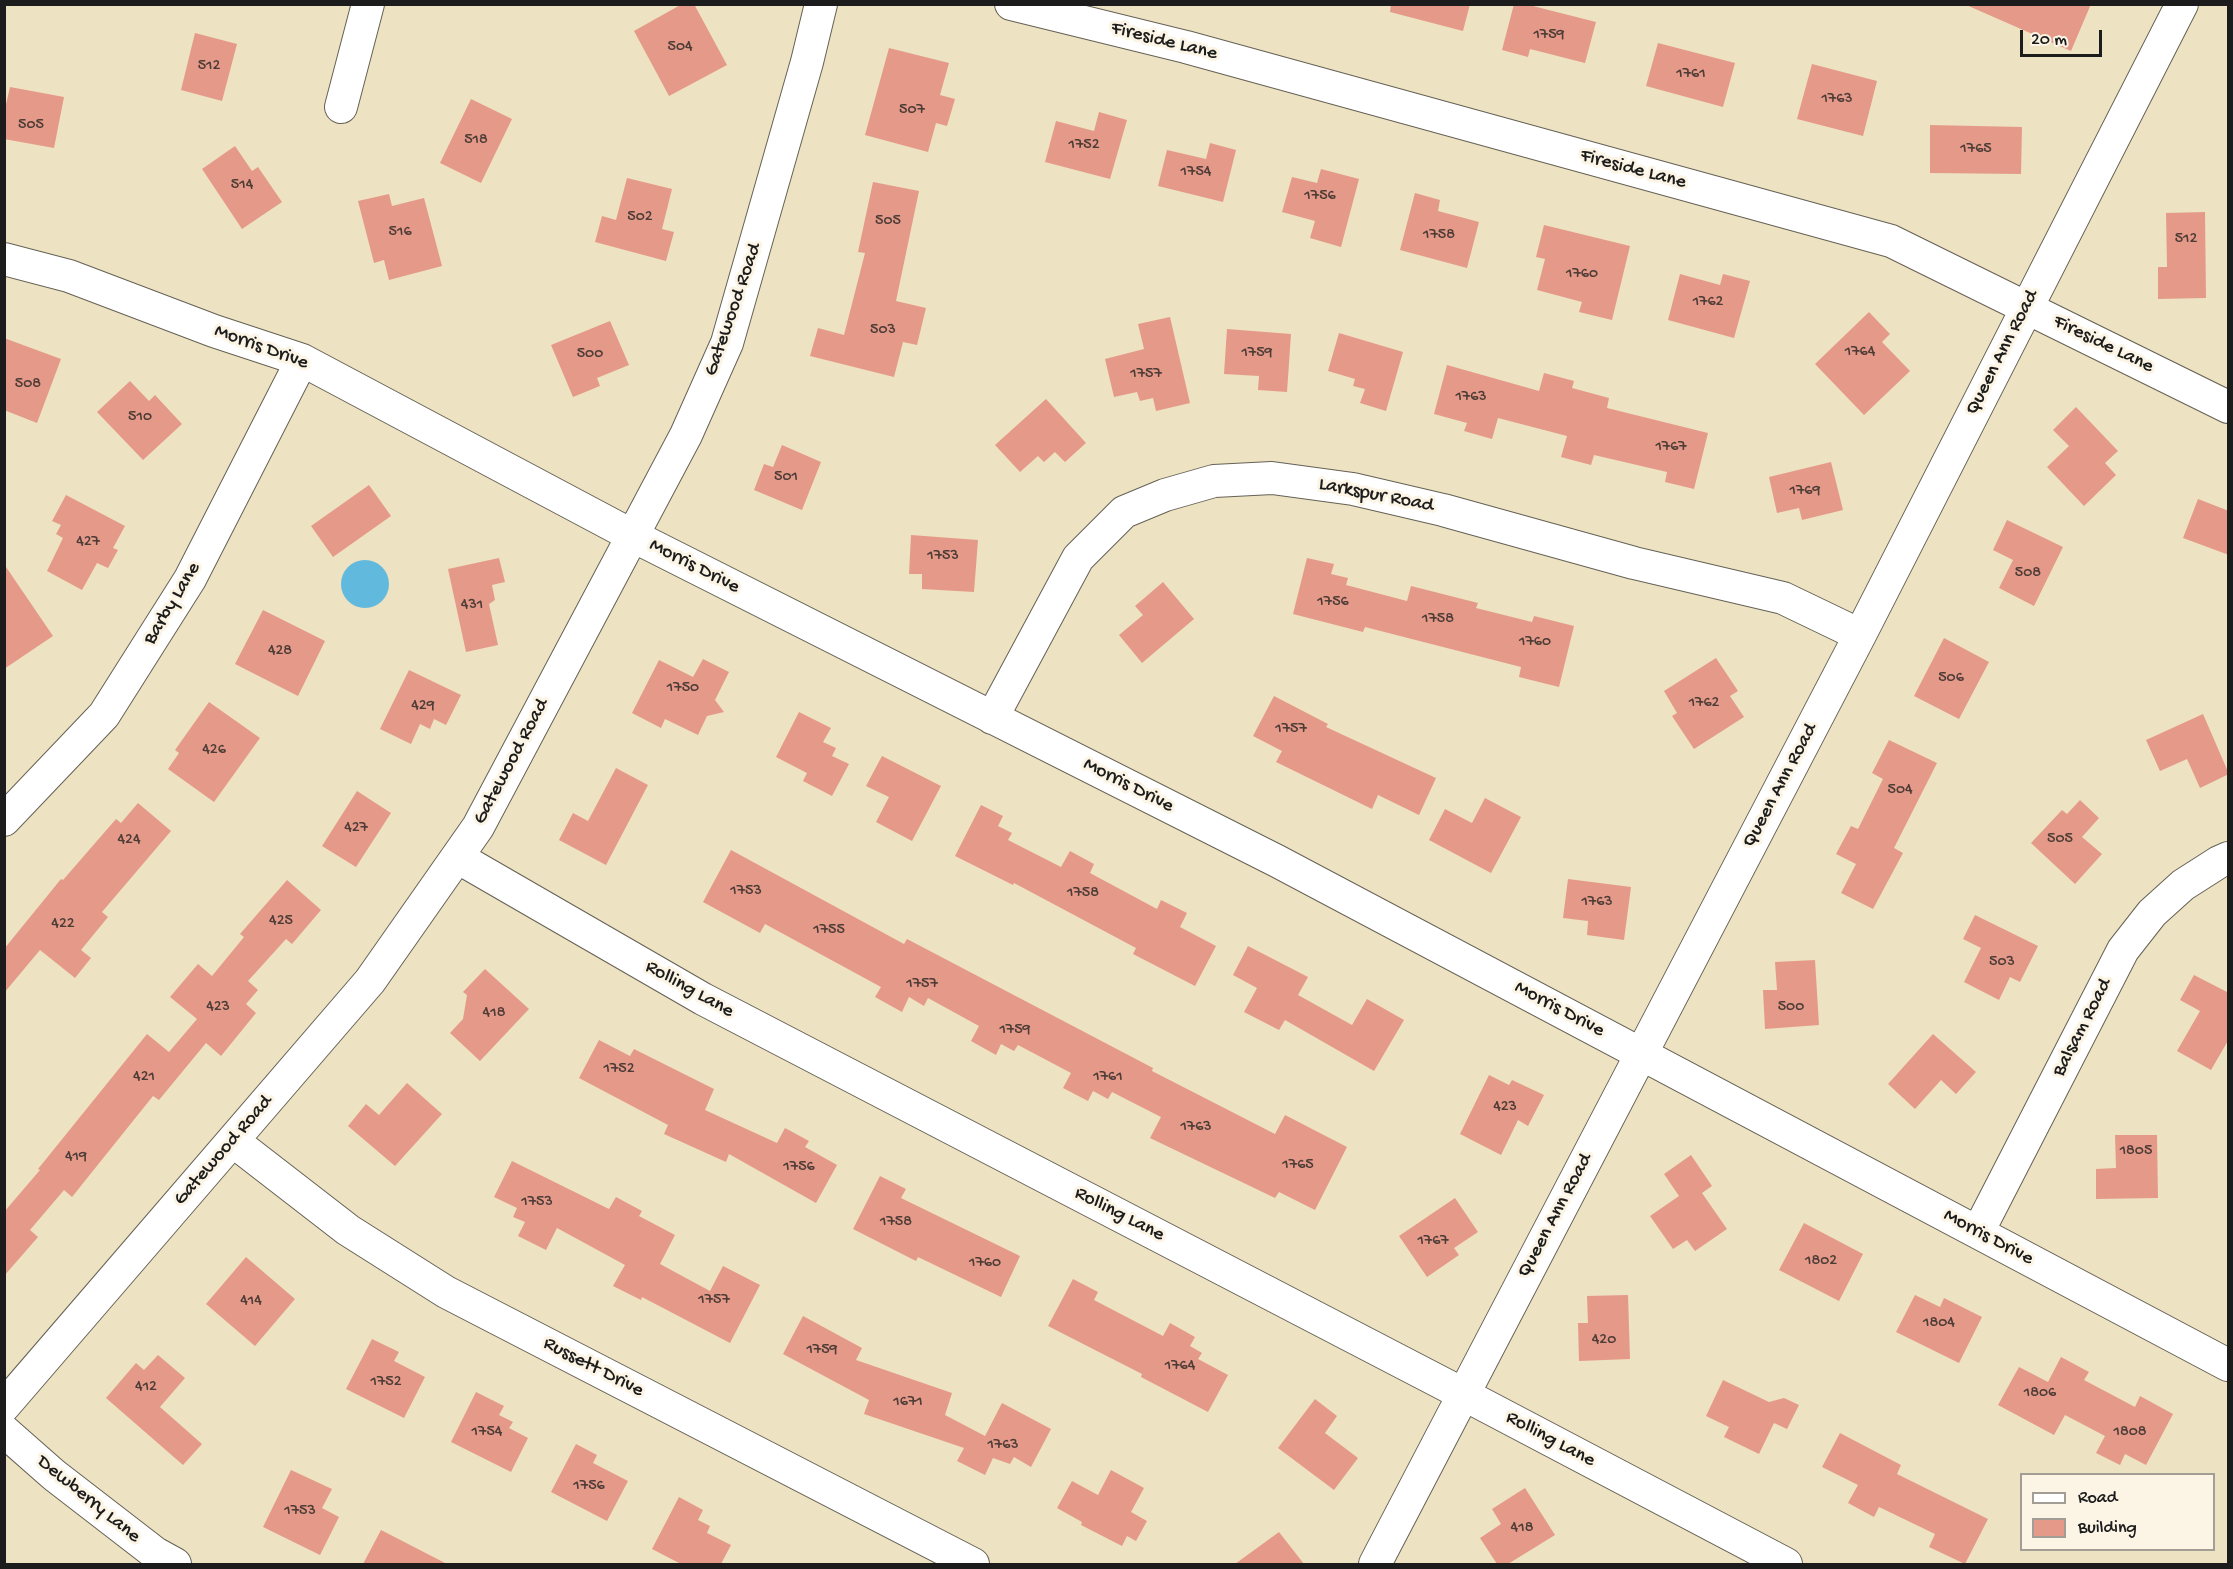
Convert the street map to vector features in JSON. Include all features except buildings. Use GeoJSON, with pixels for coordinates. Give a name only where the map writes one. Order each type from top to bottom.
{"type":"FeatureCollection","features":[{"type":"Feature","properties":{"kind":"street"},"geometry":{"type":"LineString","coordinates":[[341,107],[368,4]]}},
{"type":"Feature","properties":{"kind":"street","name":"Gatewood Road"},"geometry":{"type":"LineString","coordinates":[[4,1406],[370,981],[478,827],[686,435],[727,343],[807,62],[821,4]]}},
{"type":"Feature","properties":{"kind":"street","name":"Fireside Lane"},"geometry":{"type":"LineString","coordinates":[[1011,4],[1186,47],[1891,241],[2229,407]]}},
{"type":"Feature","properties":{"kind":"street","name":"Queen Ann Road"},"geometry":{"type":"LineString","coordinates":[[1375,1564],[1860,635],[2182,4]]}},
{"type":"Feature","properties":{"kind":"street","name":"Morris Drive"},"geometry":{"type":"LineString","coordinates":[[4,259],[69,276],[214,331],[302,360],[633,536],[1277,861],[2229,1365]]}},
{"type":"Feature","properties":{"kind":"street","name":"Barby Lane"},"geometry":{"type":"LineString","coordinates":[[11,800],[104,715],[190,579],[302,360]]}},
{"type":"Feature","properties":{"kind":"street","name":"Larkspur Road"},"geometry":{"type":"LineString","coordinates":[[992,718],[1078,558],[1124,512],[1165,495],[1214,481],[1272,477],[1353,489],[1443,510],[1634,563],[1783,598],[1860,635]]}},
{"type":"Feature","properties":{"kind":"street","name":"Rolling Lane"},"geometry":{"type":"LineString","coordinates":[[457,857],[703,999],[1786,1564]]}},
{"type":"Feature","properties":{"kind":"street","name":"Balsam Road"},"geometry":{"type":"LineString","coordinates":[[1978,1232],[2123,950],[2152,913],[2183,885],[2218,862],[2229,858]]}},
{"type":"Feature","properties":{"kind":"street","name":"Russett Drive"},"geometry":{"type":"LineString","coordinates":[[232,1141],[348,1230],[446,1292],[973,1564]]}},
{"type":"Feature","properties":{"kind":"street","name":"Dewberry Lane"},"geometry":{"type":"LineString","coordinates":[[4,1431],[54,1475],[155,1553],[175,1564]]}},
{"type":"Feature","properties":{"kind":"water"},"geometry":{"type":"Polygon","coordinates":[[[365,560],[382,567],[389,584],[382,601],[365,608],[348,601],[341,584],[348,567],[365,560]]]}}]}
